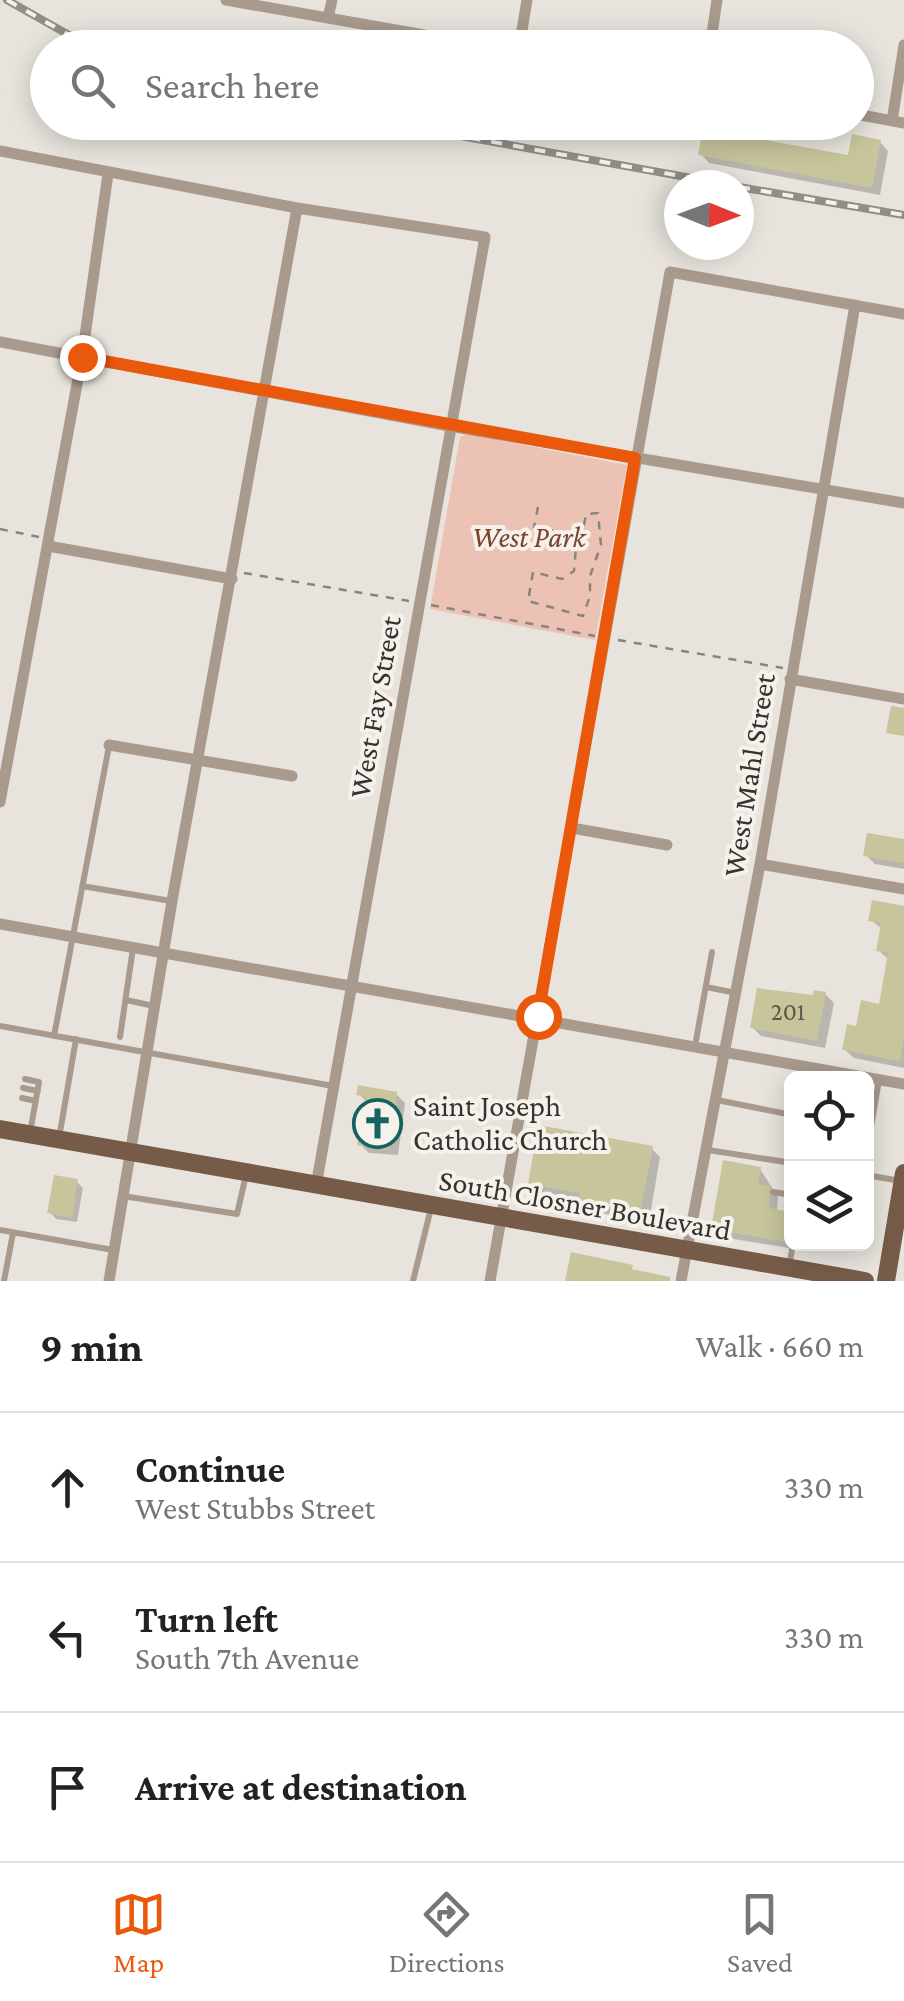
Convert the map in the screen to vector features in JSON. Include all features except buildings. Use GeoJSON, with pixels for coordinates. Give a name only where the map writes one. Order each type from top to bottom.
{"type":"FeatureCollection","features":[{"type":"Feature","properties":{"kind":"main road","name":"South Closner Boulevard"},"geometry":{"type":"LineString","coordinates":[[0,1129],[865,1281]]}},
{"type":"Feature","properties":{"kind":"main road"},"geometry":{"type":"LineString","coordinates":[[886,1281],[903,1177]]}},
{"type":"Feature","properties":{"kind":"street"},"geometry":{"type":"LineString","coordinates":[[226,0],[396,30]]}},
{"type":"Feature","properties":{"kind":"street"},"geometry":{"type":"LineString","coordinates":[[328,18],[332,0]]}},
{"type":"Feature","properties":{"kind":"street"},"geometry":{"type":"LineString","coordinates":[[522,30],[527,0]]}},
{"type":"Feature","properties":{"kind":"street"},"geometry":{"type":"LineString","coordinates":[[713,30],[718,0]]}},
{"type":"Feature","properties":{"kind":"street"},"geometry":{"type":"LineString","coordinates":[[898,122],[904,46]]}},
{"type":"Feature","properties":{"kind":"street"},"geometry":{"type":"LineString","coordinates":[[0,152],[297,208],[172,901],[109,1281]]}},
{"type":"Feature","properties":{"kind":"street"},"geometry":{"type":"LineString","coordinates":[[0,802],[82,357],[108,174]]}},
{"type":"Feature","properties":{"kind":"street","name":"West Fay Street"},"geometry":{"type":"LineString","coordinates":[[297,208],[485,237],[316,1186]]}},
{"type":"Feature","properties":{"kind":"street"},"geometry":{"type":"LineString","coordinates":[[490,1281],[670,272],[904,314]]}},
{"type":"Feature","properties":{"kind":"street","name":"West Mahl Street"},"geometry":{"type":"LineString","coordinates":[[682,1281],[760,864],[855,305]]}},
{"type":"Feature","properties":{"kind":"street"},"geometry":{"type":"LineString","coordinates":[[0,342],[449,426],[904,504]]}},
{"type":"Feature","properties":{"kind":"street"},"geometry":{"type":"LineString","coordinates":[[48,546],[232,579]]}},
{"type":"Feature","properties":{"kind":"street"},"geometry":{"type":"LineString","coordinates":[[790,679],[904,698]]}},
{"type":"Feature","properties":{"kind":"street"},"geometry":{"type":"LineString","coordinates":[[109,745],[292,776]]}},
{"type":"Feature","properties":{"kind":"street"},"geometry":{"type":"LineString","coordinates":[[572,828],[667,845]]}},
{"type":"Feature","properties":{"kind":"street"},"geometry":{"type":"LineString","coordinates":[[760,864],[904,889]]}},
{"type":"Feature","properties":{"kind":"street"},"geometry":{"type":"LineString","coordinates":[[0,924],[538,1016],[809,1071]]}},
{"type":"Feature","properties":{"kind":"street"},"geometry":{"type":"LineString","coordinates":[[874,1078],[904,1084]]}},
{"type":"Feature","properties":{"kind":"lane"},"geometry":{"type":"LineString","coordinates":[[54,1036],[109,745]]}},
{"type":"Feature","properties":{"kind":"lane"},"geometry":{"type":"LineString","coordinates":[[82,886],[172,901]]}},
{"type":"Feature","properties":{"kind":"lane"},"geometry":{"type":"LineString","coordinates":[[120,1037],[134,947]]}},
{"type":"Feature","properties":{"kind":"lane"},"geometry":{"type":"LineString","coordinates":[[694,1046],[712,952]]}},
{"type":"Feature","properties":{"kind":"lane"},"geometry":{"type":"LineString","coordinates":[[706,987],[736,993]]}},
{"type":"Feature","properties":{"kind":"lane"},"geometry":{"type":"LineString","coordinates":[[126,1000],[155,1006]]}},
{"type":"Feature","properties":{"kind":"lane"},"geometry":{"type":"LineString","coordinates":[[0,1026],[333,1086]]}},
{"type":"Feature","properties":{"kind":"lane"},"geometry":{"type":"LineString","coordinates":[[58,1140],[76,1039]]}},
{"type":"Feature","properties":{"kind":"lane"},"geometry":{"type":"LineString","coordinates":[[874,1108],[879,1078]]}},
{"type":"Feature","properties":{"kind":"lane"},"geometry":{"type":"LineString","coordinates":[[25,1079],[39,1082],[30,1134]]}},
{"type":"Feature","properties":{"kind":"lane"},"geometry":{"type":"LineString","coordinates":[[23,1088],[38,1091]]}},
{"type":"Feature","properties":{"kind":"lane"},"geometry":{"type":"LineString","coordinates":[[22,1098],[36,1101]]}},
{"type":"Feature","properties":{"kind":"lane"},"geometry":{"type":"LineString","coordinates":[[716,1100],[784,1113]]}},
{"type":"Feature","properties":{"kind":"lane"},"geometry":{"type":"LineString","coordinates":[[706,1150],[784,1162]]}},
{"type":"Feature","properties":{"kind":"lane"},"geometry":{"type":"LineString","coordinates":[[124,1196],[238,1214],[246,1174]]}},
{"type":"Feature","properties":{"kind":"lane"},"geometry":{"type":"LineString","coordinates":[[874,1175],[903,1177]]}},
{"type":"Feature","properties":{"kind":"lane"},"geometry":{"type":"LineString","coordinates":[[772,1192],[784,1194]]}},
{"type":"Feature","properties":{"kind":"lane"},"geometry":{"type":"LineString","coordinates":[[413,1281],[431,1206]]}},
{"type":"Feature","properties":{"kind":"lane"},"geometry":{"type":"LineString","coordinates":[[0,1230],[114,1251]]}},
{"type":"Feature","properties":{"kind":"lane"},"geometry":{"type":"LineString","coordinates":[[4,1281],[13,1232]]}},
{"type":"Feature","properties":{"kind":"lane"},"geometry":{"type":"LineString","coordinates":[[789,1268],[792,1251]]}},
{"type":"Feature","properties":{"kind":"path"},"geometry":{"type":"LineString","coordinates":[[538,507],[534,527],[582,536]]}},
{"type":"Feature","properties":{"kind":"path"},"geometry":{"type":"LineString","coordinates":[[598,513],[602,545],[590,576],[584,616],[530,602],[527,597],[533,572],[562,579],[574,571],[576,547],[582,536],[586,514],[598,513]]}},
{"type":"Feature","properties":{"kind":"path"},"geometry":{"type":"LineString","coordinates":[[0,529],[37,536]]}},
{"type":"Feature","properties":{"kind":"path"},"geometry":{"type":"LineString","coordinates":[[248,573],[407,601]]}},
{"type":"Feature","properties":{"kind":"path"},"geometry":{"type":"LineString","coordinates":[[590,594],[600,597]]}},
{"type":"Feature","properties":{"kind":"path"},"geometry":{"type":"LineString","coordinates":[[433,606],[593,636]]}},
{"type":"Feature","properties":{"kind":"path"},"geometry":{"type":"LineString","coordinates":[[618,640],[780,667]]}},
{"type":"Feature","properties":{"kind":"green space","name":"West Park"},"geometry":{"type":"Polygon","coordinates":[[[468,434],[627,465],[595,640],[430,609],[460,437],[468,434]]]}},
{"type":"Feature","properties":{"kind":"railway"},"geometry":{"type":"LineString","coordinates":[[7,0],[60,30]]}},
{"type":"Feature","properties":{"kind":"railway"},"geometry":{"type":"LineString","coordinates":[[482,140],[664,173]]}},
{"type":"Feature","properties":{"kind":"railway"},"geometry":{"type":"LineString","coordinates":[[754,190],[904,215]]}},
{"type":"Feature","properties":{"kind":"place","name":"Saint Joseph Catholic Church"},"geometry":{"type":"Point","coordinates":[378,1123]}},
{"type":"Feature","properties":{"kind":"route"},"geometry":{"type":"LineString","coordinates":[[82,357],[635,458],[538,1016]]}}]}
